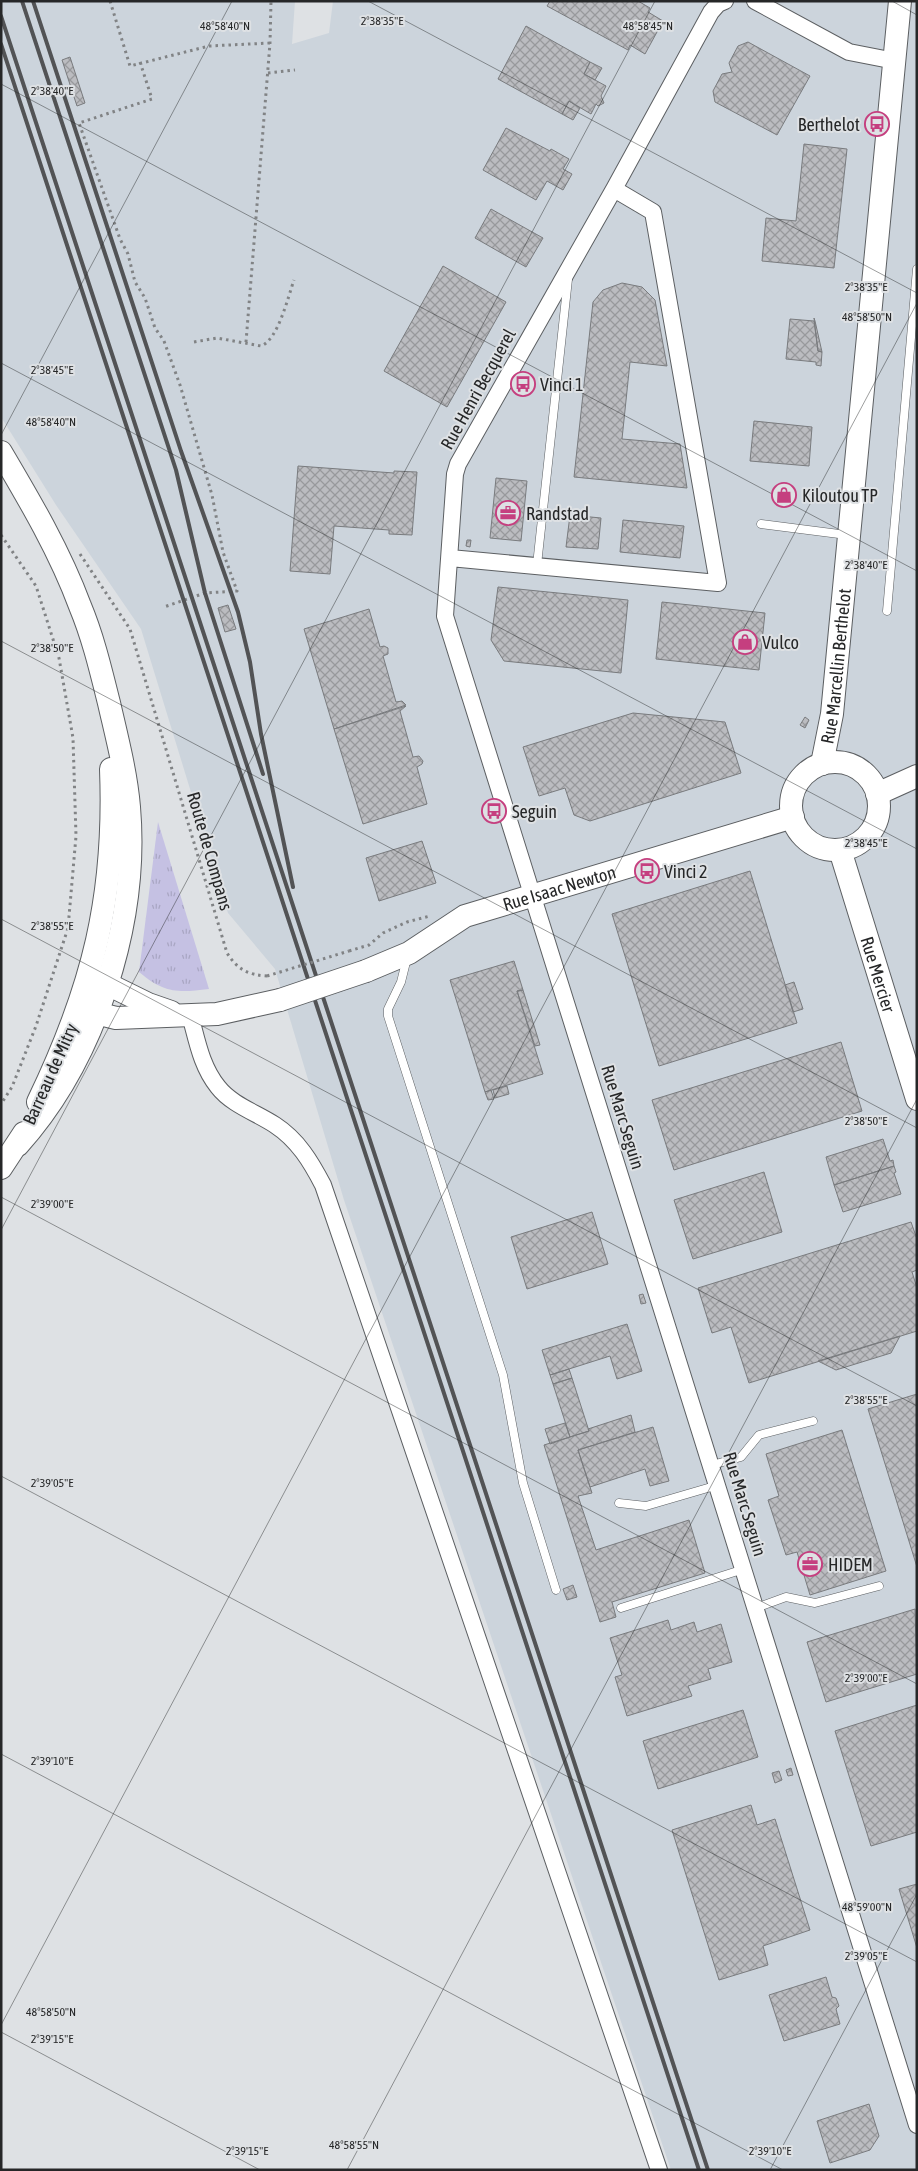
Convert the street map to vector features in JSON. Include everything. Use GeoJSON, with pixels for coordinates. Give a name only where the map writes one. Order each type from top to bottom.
{"type":"FeatureCollection","features":[{"type":"Feature","properties":{"kind":"street","name":"Rue Henri Becquerel"},"geometry":{"type":"LineString","coordinates":[[533,895],[445,616],[455,474],[458,464],[614,189],[711,12],[718,4],[725,1]]}},
{"type":"Feature","properties":{"kind":"street"},"geometry":{"type":"LineString","coordinates":[[755,1],[849,52],[895,61]]}},
{"type":"Feature","properties":{"kind":"street","name":"Rue Marcellin Berthelot"},"geometry":{"type":"LineString","coordinates":[[822,764],[832,714],[900,1]]}},
{"type":"Feature","properties":{"kind":"street"},"geometry":{"type":"LineString","coordinates":[[450,558],[718,583],[653,212],[614,189]]}},
{"type":"Feature","properties":{"kind":"street","name":"Barreau de Mitry"},"geometry":{"type":"LineString","coordinates":[[1,452],[45,530],[80,606],[105,688],[112,802],[110,859],[98,980],[87,1011],[43,1093],[18,1146],[1,1168]]}},
{"type":"Feature","properties":{"kind":"street"},"geometry":{"type":"LineString","coordinates":[[836,762],[849,764],[862,771],[871,781],[877,794],[879,809],[871,830],[854,846],[840,850],[826,850],[814,845],[803,836],[792,817],[792,796],[798,782],[808,771],[822,764],[836,762]]}},
{"type":"Feature","properties":{"kind":"street"},"geometry":{"type":"LineString","coordinates":[[877,794],[917,776]]}},
{"type":"Feature","properties":{"kind":"street","name":"Rue Isaac Newton"},"geometry":{"type":"LineString","coordinates":[[87,1011],[124,1018],[183,1015],[233,1011],[280,1000],[366,971],[409,953],[465,916],[792,817]]}},
{"type":"Feature","properties":{"kind":"street","name":"Rue Mercier"},"geometry":{"type":"LineString","coordinates":[[840,850],[917,1099]]}},
{"type":"Feature","properties":{"kind":"street","name":"Rue Marc Seguin"},"geometry":{"type":"LineString","coordinates":[[533,895],[917,2125]]}},
{"type":"Feature","properties":{"kind":"street"},"geometry":{"type":"LineString","coordinates":[[98,980],[148,1004],[183,1015],[206,1068],[218,1087],[228,1098],[277,1126],[288,1136],[312,1163],[323,1185],[658,2170]]}},
{"type":"Feature","properties":{"kind":"lane"},"geometry":{"type":"LineString","coordinates":[[536,565],[570,265]]}},
{"type":"Feature","properties":{"kind":"lane"},"geometry":{"type":"LineString","coordinates":[[887,611],[917,269]]}},
{"type":"Feature","properties":{"kind":"lane"},"geometry":{"type":"LineString","coordinates":[[761,524],[849,535]]}},
{"type":"Feature","properties":{"kind":"lane"},"geometry":{"type":"LineString","coordinates":[[409,953],[401,982],[388,1010],[388,1016],[503,1375],[523,1483],[556,1590]]}},
{"type":"Feature","properties":{"kind":"lane"},"geometry":{"type":"LineString","coordinates":[[712,1465],[741,1457],[759,1435],[813,1421]]}},
{"type":"Feature","properties":{"kind":"lane"},"geometry":{"type":"LineString","coordinates":[[619,1503],[646,1506],[718,1485]]}},
{"type":"Feature","properties":{"kind":"lane"},"geometry":{"type":"LineString","coordinates":[[621,1608],[744,1569]]}},
{"type":"Feature","properties":{"kind":"lane"},"geometry":{"type":"LineString","coordinates":[[756,1608],[786,1598],[814,1603],[879,1586]]}},
{"type":"Feature","properties":{"kind":"path"},"geometry":{"type":"LineString","coordinates":[[110,1],[130,66],[218,44],[270,43]]}},
{"type":"Feature","properties":{"kind":"path"},"geometry":{"type":"LineString","coordinates":[[246,342],[268,73],[271,1]]}},
{"type":"Feature","properties":{"kind":"path"},"geometry":{"type":"LineString","coordinates":[[140,62],[152,99],[79,123],[120,239],[128,254],[135,282],[145,298],[155,328],[164,341],[180,385],[212,495],[223,552],[236,591],[205,593],[164,607]]}},
{"type":"Feature","properties":{"kind":"path"},"geometry":{"type":"LineString","coordinates":[[268,73],[296,70]]}},
{"type":"Feature","properties":{"kind":"path"},"geometry":{"type":"LineString","coordinates":[[194,342],[210,338],[246,342],[261,346],[270,340],[294,280]]}},
{"type":"Feature","properties":{"kind":"path"},"geometry":{"type":"LineString","coordinates":[[1,535],[36,586],[60,658],[73,738],[76,836],[68,928],[36,1026],[12,1087],[1,1104]]}},
{"type":"Feature","properties":{"kind":"path","name":"Route de Compans"},"geometry":{"type":"LineString","coordinates":[[79,552],[130,629],[227,953],[234,965],[254,975],[267,976],[369,945],[383,933],[406,922],[436,914]]}},
{"type":"Feature","properties":{"kind":"shaded area"},"geometry":{"type":"Polygon","coordinates":[[[1,1],[295,1],[292,44],[329,33],[333,1],[917,1],[917,2170],[671,2170],[344,1200],[275,969],[228,913],[141,629],[56,505],[1,417],[1,1]]]}},
{"type":"Feature","properties":{"kind":"green space"},"geometry":{"type":"Polygon","coordinates":[[[158,822],[209,989],[171,990],[156,984],[139,972],[158,822]]]}},
{"type":"Feature","properties":{"kind":"building"},"geometry":{"type":"Polygon","coordinates":[[[550,1],[638,1],[650,8],[648,12],[663,21],[645,54],[630,45],[628,50],[547,6],[550,1]]]}},
{"type":"Feature","properties":{"kind":"building"},"geometry":{"type":"Polygon","coordinates":[[[526,26],[590,62],[584,74],[606,86],[601,96],[604,103],[598,106],[596,104],[591,114],[569,101],[562,114],[498,79],[526,26]]]}},
{"type":"Feature","properties":{"kind":"building"},"geometry":{"type":"Polygon","coordinates":[[[748,42],[810,76],[777,135],[715,102],[713,91],[722,74],[732,72],[729,63],[738,46],[748,42]]]}},
{"type":"Feature","properties":{"kind":"building"},"geometry":{"type":"Polygon","coordinates":[[[70,57],[85,103],[77,106],[62,60],[70,57]]]}},
{"type":"Feature","properties":{"kind":"building"},"geometry":{"type":"Polygon","coordinates":[[[590,62],[602,68],[595,80],[584,74],[590,62]]]}},
{"type":"Feature","properties":{"kind":"building"},"geometry":{"type":"Polygon","coordinates":[[[569,101],[580,108],[573,120],[562,114],[569,101]]]}},
{"type":"Feature","properties":{"kind":"building"},"geometry":{"type":"Polygon","coordinates":[[[506,128],[569,159],[563,169],[572,174],[563,190],[547,181],[536,200],[483,170],[506,128]]]}},
{"type":"Feature","properties":{"kind":"building"},"geometry":{"type":"Polygon","coordinates":[[[804,144],[847,149],[834,268],[762,261],[766,218],[796,221],[804,144]]]}},
{"type":"Feature","properties":{"kind":"building"},"geometry":{"type":"Polygon","coordinates":[[[491,209],[543,238],[526,267],[475,238],[491,209]]]}},
{"type":"Feature","properties":{"kind":"building"},"geometry":{"type":"Polygon","coordinates":[[[443,266],[506,302],[447,407],[384,371],[443,266]]]}},
{"type":"Feature","properties":{"kind":"building"},"geometry":{"type":"Polygon","coordinates":[[[622,283],[642,287],[655,300],[667,366],[630,362],[622,439],[680,444],[687,488],[574,477],[593,302],[603,290],[622,283]]]}},
{"type":"Feature","properties":{"kind":"building"},"geometry":{"type":"Polygon","coordinates":[[[814,318],[815,321],[822,352],[818,351],[814,318]]]}},
{"type":"Feature","properties":{"kind":"building"},"geometry":{"type":"Polygon","coordinates":[[[790,319],[814,321],[818,351],[822,352],[821,366],[816,365],[816,362],[786,359],[790,319]]]}},
{"type":"Feature","properties":{"kind":"building"},"geometry":{"type":"Polygon","coordinates":[[[754,421],[812,427],[809,466],[750,461],[754,421]]]}},
{"type":"Feature","properties":{"kind":"building"},"geometry":{"type":"Polygon","coordinates":[[[298,466],[394,473],[394,471],[417,472],[412,535],[389,534],[389,530],[334,526],[330,574],[290,571],[298,466]]]}},
{"type":"Feature","properties":{"kind":"building"},"geometry":{"type":"Polygon","coordinates":[[[496,478],[527,481],[521,541],[490,538],[496,478]]]}},
{"type":"Feature","properties":{"kind":"building"},"geometry":{"type":"Polygon","coordinates":[[[570,515],[601,518],[598,549],[566,547],[570,515]]]}},
{"type":"Feature","properties":{"kind":"building"},"geometry":{"type":"Polygon","coordinates":[[[623,520],[684,526],[680,558],[620,552],[623,520]]]}},
{"type":"Feature","properties":{"kind":"building"},"geometry":{"type":"Polygon","coordinates":[[[467,540],[471,540],[470,547],[466,546],[467,540]]]}},
{"type":"Feature","properties":{"kind":"building"},"geometry":{"type":"Polygon","coordinates":[[[498,587],[628,600],[621,673],[504,661],[491,640],[498,587]]]}},
{"type":"Feature","properties":{"kind":"building"},"geometry":{"type":"Polygon","coordinates":[[[662,602],[765,613],[759,670],[656,659],[662,602]]]}},
{"type":"Feature","properties":{"kind":"building"},"geometry":{"type":"Polygon","coordinates":[[[228,605],[236,629],[225,632],[218,608],[228,605]]]}},
{"type":"Feature","properties":{"kind":"building"},"geometry":{"type":"Polygon","coordinates":[[[369,609],[380,647],[388,648],[388,654],[383,656],[396,702],[402,701],[406,705],[334,729],[304,629],[369,609]]]}},
{"type":"Feature","properties":{"kind":"building"},"geometry":{"type":"Polygon","coordinates":[[[406,706],[400,711],[413,757],[419,756],[423,761],[417,767],[427,804],[363,824],[334,729],[406,706]]]}},
{"type":"Feature","properties":{"kind":"building"},"geometry":{"type":"Polygon","coordinates":[[[633,713],[725,722],[741,773],[590,821],[574,815],[565,788],[539,796],[523,747],[633,713]]]}},
{"type":"Feature","properties":{"kind":"building"},"geometry":{"type":"Polygon","coordinates":[[[805,717],[809,720],[805,728],[800,725],[805,717]]]}},
{"type":"Feature","properties":{"kind":"building"},"geometry":{"type":"Polygon","coordinates":[[[422,841],[436,883],[379,901],[366,858],[422,841]]]}},
{"type":"Feature","properties":{"kind":"building"},"geometry":{"type":"Polygon","coordinates":[[[750,871],[797,1023],[659,1066],[612,914],[750,871]]]}},
{"type":"Feature","properties":{"kind":"building"},"geometry":{"type":"Polygon","coordinates":[[[514,961],[523,990],[517,991],[543,1074],[485,1092],[450,980],[514,961]]]}},
{"type":"Feature","properties":{"kind":"building"},"geometry":{"type":"Polygon","coordinates":[[[794,982],[803,1009],[793,1012],[785,985],[794,982]]]}},
{"type":"Feature","properties":{"kind":"building"},"geometry":{"type":"Polygon","coordinates":[[[523,990],[540,1045],[535,1046],[517,991],[523,990]]]}},
{"type":"Feature","properties":{"kind":"building"},"geometry":{"type":"Polygon","coordinates":[[[841,1042],[862,1111],[674,1170],[652,1100],[841,1042]]]}},
{"type":"Feature","properties":{"kind":"building"},"geometry":{"type":"Polygon","coordinates":[[[507,1086],[509,1094],[495,1098],[493,1090],[507,1086]]]}},
{"type":"Feature","properties":{"kind":"building"},"geometry":{"type":"Polygon","coordinates":[[[491,1090],[494,1099],[488,1100],[485,1092],[491,1090]]]}},
{"type":"Feature","properties":{"kind":"building"},"geometry":{"type":"Polygon","coordinates":[[[618,1096],[621,1106],[616,1108],[612,1098],[618,1096]]]}},
{"type":"Feature","properties":{"kind":"building"},"geometry":{"type":"Polygon","coordinates":[[[883,1139],[890,1161],[893,1160],[894,1166],[834,1185],[826,1157],[883,1139]]]}},
{"type":"Feature","properties":{"kind":"building"},"geometry":{"type":"Polygon","coordinates":[[[894,1166],[896,1172],[894,1173],[901,1194],[843,1212],[834,1185],[894,1166]]]}},
{"type":"Feature","properties":{"kind":"building"},"geometry":{"type":"Polygon","coordinates":[[[764,1172],[782,1232],[693,1259],[674,1200],[764,1172]]]}},
{"type":"Feature","properties":{"kind":"building"},"geometry":{"type":"Polygon","coordinates":[[[592,1212],[608,1264],[527,1289],[511,1237],[592,1212]]]}},
{"type":"Feature","properties":{"kind":"building"},"geometry":{"type":"Polygon","coordinates":[[[911,1222],[917,1239],[917,1270],[912,1272],[917,1288],[917,1331],[749,1383],[731,1327],[712,1333],[698,1288],[911,1222]]]}},
{"type":"Feature","properties":{"kind":"building"},"geometry":{"type":"Polygon","coordinates":[[[643,1294],[646,1303],[641,1304],[639,1295],[643,1294]]]}},
{"type":"Feature","properties":{"kind":"building"},"geometry":{"type":"Polygon","coordinates":[[[627,1324],[642,1371],[617,1379],[610,1356],[550,1375],[542,1350],[627,1324]]]}},
{"type":"Feature","properties":{"kind":"building"},"geometry":{"type":"Polygon","coordinates":[[[900,1336],[891,1353],[836,1370],[818,1361],[900,1336]]]}},
{"type":"Feature","properties":{"kind":"building"},"geometry":{"type":"Polygon","coordinates":[[[569,1369],[572,1378],[553,1384],[550,1375],[569,1369]]]}},
{"type":"Feature","properties":{"kind":"building"},"geometry":{"type":"Polygon","coordinates":[[[572,1378],[589,1431],[570,1437],[553,1384],[572,1378]]]}},
{"type":"Feature","properties":{"kind":"building"},"geometry":{"type":"Polygon","coordinates":[[[917,1394],[917,1567],[868,1409],[917,1394]]]}},
{"type":"Feature","properties":{"kind":"building"},"geometry":{"type":"Polygon","coordinates":[[[631,1415],[635,1432],[578,1450],[592,1493],[578,1496],[596,1550],[689,1520],[705,1573],[612,1602],[616,1617],[600,1622],[544,1445],[631,1415]]]}},
{"type":"Feature","properties":{"kind":"building"},"geometry":{"type":"Polygon","coordinates":[[[565,1423],[570,1437],[550,1444],[545,1429],[565,1423]]]}},
{"type":"Feature","properties":{"kind":"building"},"geometry":{"type":"Polygon","coordinates":[[[653,1427],[669,1481],[650,1486],[645,1469],[590,1487],[578,1450],[653,1427]]]}},
{"type":"Feature","properties":{"kind":"building"},"geometry":{"type":"Polygon","coordinates":[[[842,1430],[886,1571],[810,1595],[797,1552],[786,1555],[768,1500],[779,1496],[766,1454],[842,1430]]]}},
{"type":"Feature","properties":{"kind":"building"},"geometry":{"type":"Polygon","coordinates":[[[573,1585],[577,1597],[567,1600],[563,1589],[573,1585]]]}},
{"type":"Feature","properties":{"kind":"building"},"geometry":{"type":"Polygon","coordinates":[[[915,1609],[917,1674],[826,1702],[807,1642],[915,1609]]]}},
{"type":"Feature","properties":{"kind":"building"},"geometry":{"type":"Polygon","coordinates":[[[668,1620],[671,1630],[694,1622],[697,1632],[721,1624],[732,1662],[708,1669],[711,1679],[688,1686],[692,1696],[627,1716],[615,1677],[622,1675],[610,1638],[668,1620]]]}},
{"type":"Feature","properties":{"kind":"building"},"geometry":{"type":"Polygon","coordinates":[[[917,1705],[917,1832],[871,1846],[835,1731],[917,1705]]]}},
{"type":"Feature","properties":{"kind":"building"},"geometry":{"type":"Polygon","coordinates":[[[743,1710],[758,1757],[658,1789],[643,1741],[743,1710]]]}},
{"type":"Feature","properties":{"kind":"building"},"geometry":{"type":"Polygon","coordinates":[[[791,1768],[793,1775],[788,1776],[786,1770],[791,1768]]]}},
{"type":"Feature","properties":{"kind":"building"},"geometry":{"type":"Polygon","coordinates":[[[779,1771],[782,1780],[775,1783],[772,1773],[779,1771]]]}},
{"type":"Feature","properties":{"kind":"building"},"geometry":{"type":"Polygon","coordinates":[[[751,1805],[757,1825],[775,1819],[810,1930],[763,1946],[768,1965],[719,1980],[672,1830],[751,1805]]]}},
{"type":"Feature","properties":{"kind":"building"},"geometry":{"type":"Polygon","coordinates":[[[917,1884],[917,1948],[899,1889],[917,1884]]]}},
{"type":"Feature","properties":{"kind":"building"},"geometry":{"type":"Polygon","coordinates":[[[826,1977],[832,1997],[836,1998],[839,2006],[836,2009],[840,2024],[784,2041],[769,1995],[826,1977]]]}},
{"type":"Feature","properties":{"kind":"building"},"geometry":{"type":"Polygon","coordinates":[[[869,2104],[879,2136],[870,2150],[830,2163],[817,2121],[869,2104]]]}},
{"type":"Feature","properties":{"kind":"railway"},"geometry":{"type":"LineString","coordinates":[[22,1],[176,470],[205,593],[263,774]]}},
{"type":"Feature","properties":{"kind":"railway"},"geometry":{"type":"LineString","coordinates":[[33,1],[181,451],[238,612],[250,662],[261,734],[293,887]]}},
{"type":"Feature","properties":{"kind":"railway"},"geometry":{"type":"LineString","coordinates":[[1,16],[708,2170]]}},
{"type":"Feature","properties":{"kind":"railway"},"geometry":{"type":"LineString","coordinates":[[1,44],[699,2170]]}},
{"type":"Feature","properties":{"kind":"place","name":"Berthelot"},"geometry":{"type":"Point","coordinates":[877,124]}},
{"type":"Feature","properties":{"kind":"place","name":"Vinci 1"},"geometry":{"type":"Point","coordinates":[523,384]}},
{"type":"Feature","properties":{"kind":"place","name":"Kiloutou TP"},"geometry":{"type":"Point","coordinates":[784,495]}},
{"type":"Feature","properties":{"kind":"place","name":"Randstad"},"geometry":{"type":"Point","coordinates":[508,513]}},
{"type":"Feature","properties":{"kind":"place","name":"Vulco"},"geometry":{"type":"Point","coordinates":[745,642]}},
{"type":"Feature","properties":{"kind":"place","name":"Seguin"},"geometry":{"type":"Point","coordinates":[494,811]}},
{"type":"Feature","properties":{"kind":"place","name":"Vinci 2"},"geometry":{"type":"Point","coordinates":[647,871]}},
{"type":"Feature","properties":{"kind":"place","name":"HIDEM"},"geometry":{"type":"Point","coordinates":[810,1564]}}]}
